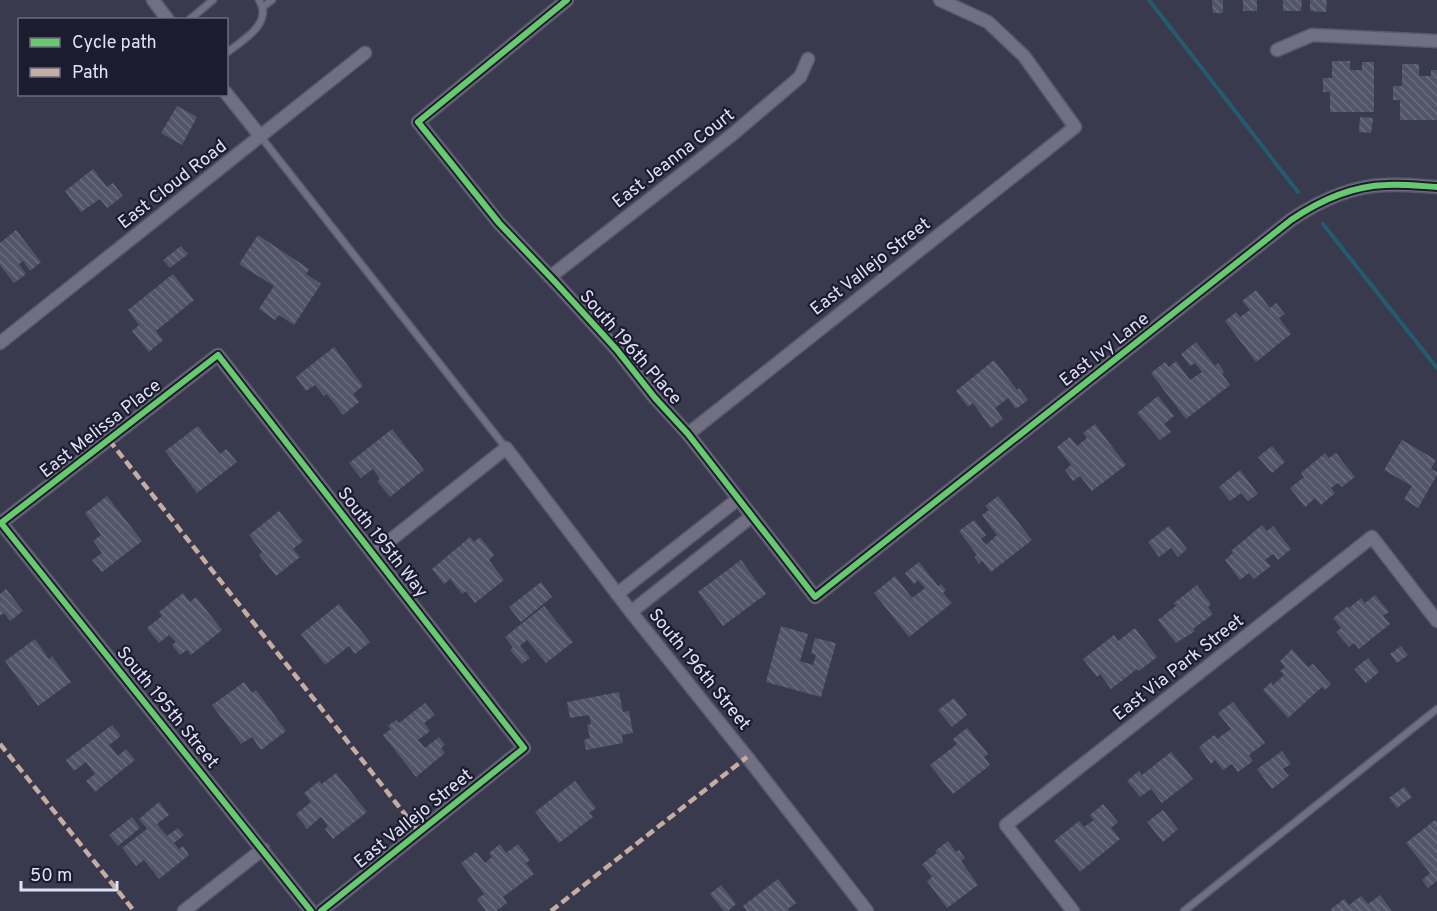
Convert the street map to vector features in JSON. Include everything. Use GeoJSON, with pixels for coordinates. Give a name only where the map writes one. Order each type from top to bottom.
{"type":"FeatureCollection","features":[{"type":"Feature","properties":{"kind":"street"},"geometry":{"type":"LineString","coordinates":[[153,0],[166,18]]}},
{"type":"Feature","properties":{"kind":"street","name":"South 196th Place"},"geometry":{"type":"LineString","coordinates":[[567,0],[418,122],[499,223],[616,350],[688,434],[815,597]]}},
{"type":"Feature","properties":{"kind":"street","name":"East Vallejo Street"},"geometry":{"type":"LineString","coordinates":[[688,434],[1075,127],[1024,56],[988,22],[940,0]]}},
{"type":"Feature","properties":{"kind":"street"},"geometry":{"type":"LineString","coordinates":[[1277,50],[1312,35],[1437,41]]}},
{"type":"Feature","properties":{"kind":"street","name":"East Cloud Road"},"geometry":{"type":"LineString","coordinates":[[0,343],[365,53]]}},
{"type":"Feature","properties":{"kind":"street","name":"East Jeanna Court"},"geometry":{"type":"LineString","coordinates":[[550,278],[733,134],[792,84],[800,77],[808,59]]}},
{"type":"Feature","properties":{"kind":"street"},"geometry":{"type":"LineString","coordinates":[[228,96],[261,137]]}},
{"type":"Feature","properties":{"kind":"street","name":"East Ivy Lane"},"geometry":{"type":"LineString","coordinates":[[815,597],[1307,209],[1325,200],[1362,188],[1384,185],[1437,187]]}},
{"type":"Feature","properties":{"kind":"street","name":"East Melissa Place"},"geometry":{"type":"LineString","coordinates":[[1,524],[218,355]]}},
{"type":"Feature","properties":{"kind":"street","name":"South 195th Way"},"geometry":{"type":"LineString","coordinates":[[218,355],[524,748]]}},
{"type":"Feature","properties":{"kind":"street"},"geometry":{"type":"LineString","coordinates":[[373,554],[506,448]]}},
{"type":"Feature","properties":{"kind":"street","name":"South 196th Street"},"geometry":{"type":"LineString","coordinates":[[506,448],[631,612],[867,911]]}},
{"type":"Feature","properties":{"kind":"street"},"geometry":{"type":"LineString","coordinates":[[617,594],[738,499]]}},
{"type":"Feature","properties":{"kind":"street"},"geometry":{"type":"LineString","coordinates":[[631,612],[752,516]]}},
{"type":"Feature","properties":{"kind":"street","name":"South 195th Street"},"geometry":{"type":"LineString","coordinates":[[1,524],[311,911]]}},
{"type":"Feature","properties":{"kind":"street"},"geometry":{"type":"LineString","coordinates":[[703,527],[716,545]]}},
{"type":"Feature","properties":{"kind":"street","name":"East Via Park Street"},"geometry":{"type":"LineString","coordinates":[[1073,911],[1006,825],[1372,537],[1437,621]]}},
{"type":"Feature","properties":{"kind":"street","name":"East Vallejo Street"},"geometry":{"type":"LineString","coordinates":[[321,911],[524,748]]}},
{"type":"Feature","properties":{"kind":"street"},"geometry":{"type":"LineString","coordinates":[[184,911],[263,849]]}},
{"type":"Feature","properties":{"kind":"lane"},"geometry":{"type":"LineString","coordinates":[[191,18],[213,0]]}},
{"type":"Feature","properties":{"kind":"lane"},"geometry":{"type":"LineString","coordinates":[[259,0],[263,7]]}},
{"type":"Feature","properties":{"kind":"lane"},"geometry":{"type":"LineString","coordinates":[[228,51],[257,28],[263,7],[272,0]]}},
{"type":"Feature","properties":{"kind":"lane"},"geometry":{"type":"LineString","coordinates":[[261,137],[506,448]]}},
{"type":"Feature","properties":{"kind":"lane"},"geometry":{"type":"LineString","coordinates":[[1184,911],[1437,709]]}},
{"type":"Feature","properties":{"kind":"building"},"geometry":{"type":"Polygon","coordinates":[[[1212,0],[1223,0],[1223,13],[1213,13],[1212,0]]]}},
{"type":"Feature","properties":{"kind":"building"},"geometry":{"type":"Polygon","coordinates":[[[1243,0],[1257,0],[1257,11],[1243,11],[1243,0]]]}},
{"type":"Feature","properties":{"kind":"building"},"geometry":{"type":"Polygon","coordinates":[[[1283,0],[1302,0],[1301,11],[1283,11],[1283,0]]]}},
{"type":"Feature","properties":{"kind":"building"},"geometry":{"type":"Polygon","coordinates":[[[1310,0],[1327,0],[1326,12],[1310,11],[1310,0]]]}},
{"type":"Feature","properties":{"kind":"building"},"geometry":{"type":"Polygon","coordinates":[[[1332,61],[1350,61],[1350,70],[1362,70],[1362,62],[1374,62],[1374,112],[1330,112],[1330,92],[1323,92],[1323,78],[1332,78],[1332,61]]]}},
{"type":"Feature","properties":{"kind":"building"},"geometry":{"type":"Polygon","coordinates":[[[1402,64],[1419,64],[1419,76],[1431,76],[1431,70],[1437,70],[1437,120],[1400,120],[1400,100],[1393,100],[1393,86],[1402,86],[1402,64]]]}},
{"type":"Feature","properties":{"kind":"building"},"geometry":{"type":"Polygon","coordinates":[[[177,106],[197,117],[182,145],[161,133],[177,106]]]}},
{"type":"Feature","properties":{"kind":"building"},"geometry":{"type":"Polygon","coordinates":[[[1360,117],[1373,118],[1371,133],[1359,132],[1360,117]]]}},
{"type":"Feature","properties":{"kind":"building"},"geometry":{"type":"Polygon","coordinates":[[[93,169],[107,187],[113,183],[123,196],[107,208],[100,199],[81,212],[65,191],[93,169]]]}},
{"type":"Feature","properties":{"kind":"building"},"geometry":{"type":"Polygon","coordinates":[[[16,230],[41,262],[30,271],[23,261],[19,264],[26,274],[14,283],[0,265],[0,243],[16,230]]]}},
{"type":"Feature","properties":{"kind":"building"},"geometry":{"type":"Polygon","coordinates":[[[258,235],[309,269],[306,274],[321,284],[294,325],[279,315],[275,320],[259,309],[274,286],[239,264],[258,235]]]}},
{"type":"Feature","properties":{"kind":"building"},"geometry":{"type":"Polygon","coordinates":[[[181,246],[188,254],[170,268],[163,260],[181,246]]]}},
{"type":"Feature","properties":{"kind":"building"},"geometry":{"type":"Polygon","coordinates":[[[173,274],[194,300],[156,331],[163,340],[149,352],[132,331],[139,325],[128,310],[173,274]]]}},
{"type":"Feature","properties":{"kind":"building"},"geometry":{"type":"Polygon","coordinates":[[[1256,290],[1270,308],[1276,303],[1285,314],[1279,318],[1291,334],[1256,362],[1225,321],[1236,312],[1240,317],[1250,310],[1242,301],[1256,290]]]}},
{"type":"Feature","properties":{"kind":"building"},"geometry":{"type":"Polygon","coordinates":[[[1196,342],[1215,366],[1218,363],[1230,385],[1186,419],[1151,373],[1165,362],[1169,367],[1176,361],[1190,380],[1202,372],[1195,363],[1190,366],[1181,354],[1196,342]]]}},
{"type":"Feature","properties":{"kind":"building"},"geometry":{"type":"Polygon","coordinates":[[[334,347],[363,386],[353,394],[359,402],[343,415],[327,394],[324,396],[315,385],[306,391],[296,377],[334,347]]]}},
{"type":"Feature","properties":{"kind":"building"},"geometry":{"type":"Polygon","coordinates":[[[994,360],[1017,390],[1019,388],[1028,400],[1016,409],[1008,398],[995,408],[1003,419],[991,428],[973,403],[968,407],[956,391],[994,360]]]}},
{"type":"Feature","properties":{"kind":"building"},"geometry":{"type":"Polygon","coordinates":[[[1158,396],[1174,416],[1164,424],[1171,432],[1160,440],[1137,413],[1158,396]]]}},
{"type":"Feature","properties":{"kind":"building"},"geometry":{"type":"Polygon","coordinates":[[[1095,424],[1126,465],[1092,491],[1080,476],[1073,481],[1065,470],[1071,465],[1057,447],[1070,437],[1077,446],[1087,438],[1083,433],[1095,424]]]}},
{"type":"Feature","properties":{"kind":"building"},"geometry":{"type":"Polygon","coordinates":[[[198,426],[220,454],[226,449],[237,462],[197,493],[165,451],[198,426]]]}},
{"type":"Feature","properties":{"kind":"building"},"geometry":{"type":"Polygon","coordinates":[[[392,429],[424,470],[390,497],[377,481],[380,479],[373,469],[361,478],[349,463],[392,429]]]}},
{"type":"Feature","properties":{"kind":"building"},"geometry":{"type":"Polygon","coordinates":[[[1402,440],[1436,460],[1431,469],[1437,472],[1437,475],[1418,508],[1404,499],[1412,486],[1384,470],[1402,440]]]}},
{"type":"Feature","properties":{"kind":"building"},"geometry":{"type":"Polygon","coordinates":[[[1272,446],[1285,462],[1272,473],[1258,457],[1272,446]]]}},
{"type":"Feature","properties":{"kind":"building"},"geometry":{"type":"Polygon","coordinates":[[[1325,453],[1329,458],[1336,453],[1355,477],[1342,487],[1338,483],[1331,488],[1335,493],[1321,505],[1315,498],[1305,507],[1290,488],[1304,477],[1301,473],[1325,453]]]}},
{"type":"Feature","properties":{"kind":"building"},"geometry":{"type":"Polygon","coordinates":[[[1240,470],[1258,494],[1248,501],[1241,493],[1230,501],[1219,487],[1240,470]]]}},
{"type":"Feature","properties":{"kind":"building"},"geometry":{"type":"Polygon","coordinates":[[[107,496],[142,541],[102,572],[92,560],[102,553],[93,541],[101,535],[85,513],[107,496]]]}},
{"type":"Feature","properties":{"kind":"building"},"geometry":{"type":"Polygon","coordinates":[[[998,496],[1032,540],[991,572],[982,561],[979,564],[974,557],[977,555],[959,531],[974,520],[986,535],[981,539],[986,545],[997,535],[982,515],[989,510],[985,506],[998,496]]]}},
{"type":"Feature","properties":{"kind":"building"},"geometry":{"type":"Polygon","coordinates":[[[279,511],[303,541],[293,549],[300,557],[276,576],[259,555],[262,552],[249,535],[279,511]]]}},
{"type":"Feature","properties":{"kind":"building"},"geometry":{"type":"Polygon","coordinates":[[[1262,525],[1267,531],[1273,526],[1291,549],[1278,560],[1273,554],[1265,560],[1271,566],[1254,579],[1249,573],[1240,580],[1225,560],[1233,553],[1231,551],[1262,525]]]}},
{"type":"Feature","properties":{"kind":"building"},"geometry":{"type":"Polygon","coordinates":[[[1169,526],[1187,549],[1178,557],[1171,548],[1159,557],[1148,542],[1169,526]]]}},
{"type":"Feature","properties":{"kind":"building"},"geometry":{"type":"Polygon","coordinates":[[[470,537],[474,542],[480,537],[494,555],[489,560],[504,580],[475,603],[466,591],[462,594],[450,579],[444,584],[432,569],[470,537]]]}},
{"type":"Feature","properties":{"kind":"building"},"geometry":{"type":"Polygon","coordinates":[[[741,560],[766,594],[723,626],[698,592],[741,560]]]}},
{"type":"Feature","properties":{"kind":"building"},"geometry":{"type":"Polygon","coordinates":[[[919,562],[938,586],[941,584],[946,590],[943,593],[952,603],[909,637],[874,593],[895,576],[912,598],[925,588],[918,580],[914,584],[905,573],[919,562]]]}},
{"type":"Feature","properties":{"kind":"building"},"geometry":{"type":"Polygon","coordinates":[[[541,582],[552,597],[521,622],[509,607],[541,582]]]}},
{"type":"Feature","properties":{"kind":"building"},"geometry":{"type":"Polygon","coordinates":[[[1197,585],[1211,604],[1208,607],[1213,614],[1193,629],[1195,631],[1176,643],[1158,620],[1176,606],[1174,603],[1197,585]]]}},
{"type":"Feature","properties":{"kind":"building"},"geometry":{"type":"Polygon","coordinates":[[[6,589],[23,611],[10,621],[4,613],[0,616],[0,594],[6,589]]]}},
{"type":"Feature","properties":{"kind":"building"},"geometry":{"type":"Polygon","coordinates":[[[183,593],[190,602],[196,597],[222,630],[191,655],[187,650],[180,655],[172,645],[176,642],[169,635],[159,643],[147,628],[162,616],[159,612],[183,593]]]}},
{"type":"Feature","properties":{"kind":"building"},"geometry":{"type":"Polygon","coordinates":[[[1375,595],[1389,612],[1383,616],[1390,624],[1359,649],[1354,643],[1349,647],[1336,632],[1341,628],[1333,618],[1361,598],[1365,603],[1375,595]]]}},
{"type":"Feature","properties":{"kind":"building"},"geometry":{"type":"Polygon","coordinates":[[[339,604],[370,642],[355,654],[349,646],[325,665],[301,634],[339,604]]]}},
{"type":"Feature","properties":{"kind":"building"},"geometry":{"type":"Polygon","coordinates":[[[544,606],[573,642],[546,663],[527,640],[520,646],[530,658],[522,664],[510,650],[513,648],[505,637],[544,606]]]}},
{"type":"Feature","properties":{"kind":"building"},"geometry":{"type":"Polygon","coordinates":[[[781,626],[808,634],[800,661],[813,665],[816,655],[811,653],[815,638],[836,643],[821,697],[766,682],[781,626]]]}},
{"type":"Feature","properties":{"kind":"building"},"geometry":{"type":"Polygon","coordinates":[[[1135,628],[1157,657],[1111,689],[1100,674],[1097,677],[1083,659],[1114,635],[1118,641],[1135,628]]]}},
{"type":"Feature","properties":{"kind":"building"},"geometry":{"type":"Polygon","coordinates":[[[35,639],[49,659],[52,656],[71,682],[38,706],[5,661],[35,639]]]}},
{"type":"Feature","properties":{"kind":"building"},"geometry":{"type":"Polygon","coordinates":[[[1401,646],[1408,655],[1397,663],[1390,654],[1401,646]]]}},
{"type":"Feature","properties":{"kind":"building"},"geometry":{"type":"Polygon","coordinates":[[[1292,649],[1308,667],[1313,664],[1331,684],[1325,690],[1322,687],[1288,718],[1263,690],[1271,682],[1273,685],[1284,675],[1280,671],[1285,667],[1280,661],[1292,649]]]}},
{"type":"Feature","properties":{"kind":"building"},"geometry":{"type":"Polygon","coordinates":[[[1368,658],[1379,672],[1366,683],[1354,669],[1368,658]]]}},
{"type":"Feature","properties":{"kind":"building"},"geometry":{"type":"Polygon","coordinates":[[[244,682],[252,693],[256,690],[286,731],[261,750],[252,737],[241,744],[212,705],[244,682]]]}},
{"type":"Feature","properties":{"kind":"building"},"geometry":{"type":"Polygon","coordinates":[[[619,692],[623,712],[629,711],[633,733],[622,735],[623,743],[586,750],[584,740],[590,738],[587,725],[591,724],[589,715],[570,718],[567,702],[619,692]]]}},
{"type":"Feature","properties":{"kind":"building"},"geometry":{"type":"Polygon","coordinates":[[[954,698],[967,715],[952,727],[938,710],[954,698]]]}},
{"type":"Feature","properties":{"kind":"building"},"geometry":{"type":"Polygon","coordinates":[[[1233,702],[1265,743],[1249,755],[1253,761],[1238,772],[1232,764],[1223,770],[1215,760],[1211,764],[1199,747],[1214,735],[1217,739],[1231,729],[1218,713],[1233,702]]]}},
{"type":"Feature","properties":{"kind":"building"},"geometry":{"type":"Polygon","coordinates":[[[425,703],[435,715],[424,723],[430,731],[418,740],[425,748],[439,737],[445,745],[441,748],[445,753],[416,777],[383,735],[391,729],[388,726],[396,720],[399,723],[425,703]]]}},
{"type":"Feature","properties":{"kind":"building"},"geometry":{"type":"Polygon","coordinates":[[[112,725],[121,736],[109,745],[118,756],[126,749],[135,760],[95,792],[86,781],[95,774],[86,762],[74,771],[66,760],[112,725]]]}},
{"type":"Feature","properties":{"kind":"building"},"geometry":{"type":"Polygon","coordinates":[[[967,728],[988,754],[984,757],[990,765],[953,794],[930,765],[957,744],[953,739],[967,728]]]}},
{"type":"Feature","properties":{"kind":"building"},"geometry":{"type":"Polygon","coordinates":[[[1282,751],[1291,764],[1283,769],[1289,776],[1272,789],[1257,769],[1282,751]]]}},
{"type":"Feature","properties":{"kind":"building"},"geometry":{"type":"Polygon","coordinates":[[[1171,752],[1193,779],[1162,803],[1151,789],[1140,797],[1127,781],[1139,771],[1142,775],[1171,752]]]}},
{"type":"Feature","properties":{"kind":"building"},"geometry":{"type":"Polygon","coordinates":[[[336,773],[367,812],[333,839],[325,829],[328,826],[321,817],[307,829],[296,814],[311,802],[304,793],[319,781],[322,784],[336,773]]]}},
{"type":"Feature","properties":{"kind":"building"},"geometry":{"type":"Polygon","coordinates":[[[575,781],[596,808],[589,813],[593,817],[559,843],[535,812],[575,781]]]}},
{"type":"Feature","properties":{"kind":"building"},"geometry":{"type":"Polygon","coordinates":[[[1404,787],[1412,797],[1397,808],[1389,798],[1404,787]]]}},
{"type":"Feature","properties":{"kind":"building"},"geometry":{"type":"Polygon","coordinates":[[[159,802],[169,815],[157,824],[167,836],[178,828],[184,835],[174,843],[179,849],[183,846],[189,855],[159,879],[144,860],[136,866],[122,848],[147,829],[139,819],[159,802]]]}},
{"type":"Feature","properties":{"kind":"building"},"geometry":{"type":"Polygon","coordinates":[[[1103,804],[1118,822],[1111,828],[1120,839],[1080,872],[1054,841],[1079,821],[1084,827],[1094,820],[1090,815],[1103,804]]]}},
{"type":"Feature","properties":{"kind":"building"},"geometry":{"type":"Polygon","coordinates":[[[1163,810],[1178,829],[1163,842],[1147,822],[1163,810]]]}},
{"type":"Feature","properties":{"kind":"building"},"geometry":{"type":"Polygon","coordinates":[[[132,817],[140,828],[118,846],[109,835],[132,817]]]}},
{"type":"Feature","properties":{"kind":"building"},"geometry":{"type":"Polygon","coordinates":[[[1435,820],[1437,822],[1437,881],[1428,888],[1422,880],[1430,873],[1406,843],[1435,820]]]}},
{"type":"Feature","properties":{"kind":"building"},"geometry":{"type":"Polygon","coordinates":[[[948,841],[956,852],[959,850],[965,858],[961,861],[978,885],[947,908],[927,881],[932,877],[922,864],[948,841]]]}},
{"type":"Feature","properties":{"kind":"building"},"geometry":{"type":"Polygon","coordinates":[[[500,844],[506,853],[518,844],[530,860],[526,863],[534,874],[503,897],[507,903],[496,911],[486,911],[477,899],[484,894],[461,863],[476,852],[485,863],[492,857],[489,853],[500,844]]]}},
{"type":"Feature","properties":{"kind":"building"},"geometry":{"type":"Polygon","coordinates":[[[778,879],[796,903],[788,909],[789,911],[747,911],[743,906],[778,879]]]}},
{"type":"Feature","properties":{"kind":"building"},"geometry":{"type":"Polygon","coordinates":[[[721,885],[736,904],[728,911],[724,911],[710,894],[721,885]]]}},
{"type":"Feature","properties":{"kind":"building"},"geometry":{"type":"Polygon","coordinates":[[[1380,895],[1392,911],[1332,911],[1331,909],[1344,899],[1349,905],[1361,896],[1368,904],[1380,895]]]}},
{"type":"Feature","properties":{"kind":"waterway"},"geometry":{"type":"LineString","coordinates":[[1149,0],[1298,192]]}},
{"type":"Feature","properties":{"kind":"waterway"},"geometry":{"type":"LineString","coordinates":[[1323,224],[1437,368]]}},
{"type":"Feature","properties":{"kind":"marked path"},"geometry":{"type":"LineString","coordinates":[[109,440],[419,832]]}},
{"type":"Feature","properties":{"kind":"marked path"},"geometry":{"type":"LineString","coordinates":[[0,744],[134,911]]}},
{"type":"Feature","properties":{"kind":"marked path"},"geometry":{"type":"LineString","coordinates":[[551,911],[747,757]]}},
{"type":"Feature","properties":{"kind":"cycle path"},"geometry":{"type":"LineString","coordinates":[[567,0],[418,122],[499,223],[617,350],[655,398],[688,434],[815,597],[1291,220],[1324,201],[1361,188],[1392,185],[1437,187]]}},
{"type":"Feature","properties":{"kind":"cycle path"},"geometry":{"type":"LineString","coordinates":[[311,911],[1,523],[218,355],[524,748],[321,911]]}}]}
